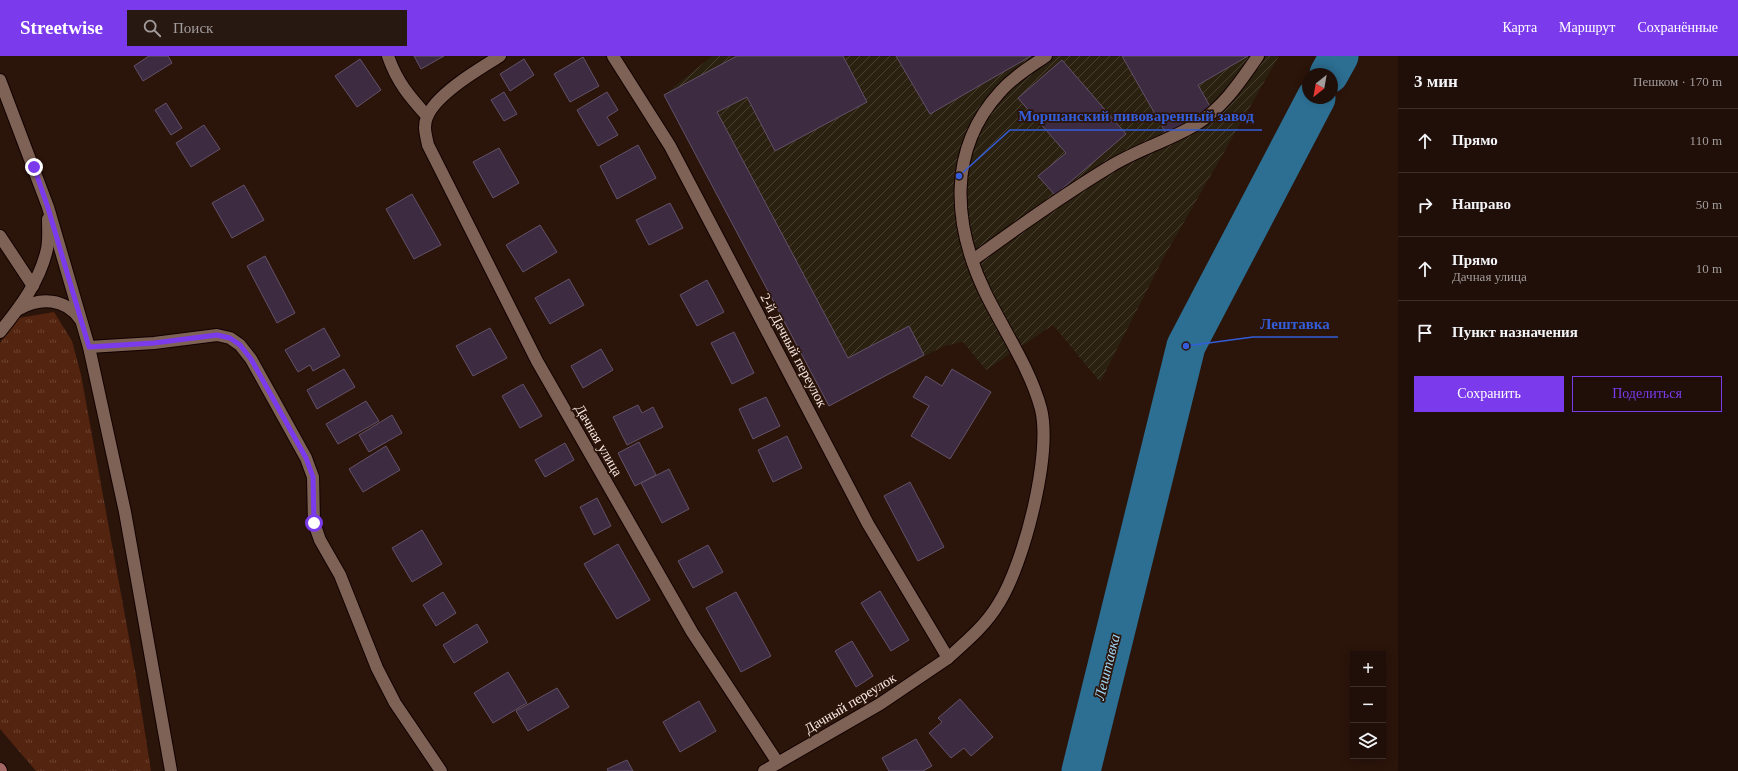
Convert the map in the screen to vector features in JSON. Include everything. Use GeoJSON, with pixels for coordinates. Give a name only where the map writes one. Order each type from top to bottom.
{"type":"FeatureCollection","features":[{"type":"Feature","properties":{"kind":"street"},"geometry":{"type":"LineString","coordinates":[[388,56],[393,72],[405,92],[427,116],[438,102],[465,78],[500,56]]}},
{"type":"Feature","properties":{"kind":"street","name":"2-й Дачный переулок"},"geometry":{"type":"LineString","coordinates":[[613,56],[670,146],[868,524],[948,658]]}},
{"type":"Feature","properties":{"kind":"street","name":"Дачный переулок"},"geometry":{"type":"LineString","coordinates":[[764,771],[880,704],[948,658],[972,637],[987,620],[1009,586],[1027,534],[1040,475],[1043,439],[1041,410],[1031,381],[985,291],[973,260],[960,211],[960,179],[964,157],[974,131],[987,107],[1001,91],[1021,73],[1046,56]]}},
{"type":"Feature","properties":{"kind":"street"},"geometry":{"type":"LineString","coordinates":[[973,260],[1028,219],[1112,165],[1196,124],[1223,103],[1236,88],[1258,56]]}},
{"type":"Feature","properties":{"kind":"street"},"geometry":{"type":"LineString","coordinates":[[0,80],[48,208],[89,347],[125,512],[171,771]]}},
{"type":"Feature","properties":{"kind":"street","name":"Дачная улица"},"geometry":{"type":"LineString","coordinates":[[427,116],[425,129],[428,145],[537,361],[692,632],[778,763]]}},
{"type":"Feature","properties":{"kind":"street"},"geometry":{"type":"LineString","coordinates":[[0,332],[33,286],[43,266],[47,248],[48,208]]}},
{"type":"Feature","properties":{"kind":"street"},"geometry":{"type":"LineString","coordinates":[[0,236],[33,286]]}},
{"type":"Feature","properties":{"kind":"street"},"geometry":{"type":"LineString","coordinates":[[16,311],[31,303],[50,300],[70,308],[82,322]]}},
{"type":"Feature","properties":{"kind":"street"},"geometry":{"type":"LineString","coordinates":[[89,347],[154,343],[217,335],[230,338],[240,345],[251,359],[306,458],[313,477],[314,523],[320,540],[340,576],[377,668],[395,703],[441,771]]}},
{"type":"Feature","properties":{"kind":"shaded area"},"geometry":{"type":"Polygon","coordinates":[[[712,56],[1279,56],[1164,257],[1100,382],[1053,325],[986,370],[963,342],[944,346],[829,406],[664,95],[712,56]]]}},
{"type":"Feature","properties":{"kind":"green space"},"geometry":{"type":"Polygon","coordinates":[[[54,312],[72,341],[81,375],[136,676],[151,771],[36,771],[0,729],[0,343],[19,318],[54,312]]]}},
{"type":"Feature","properties":{"kind":"building"},"geometry":{"type":"Polygon","coordinates":[[[149,56],[168,56],[172,63],[143,81],[134,66],[149,56]]]}},
{"type":"Feature","properties":{"kind":"building"},"geometry":{"type":"Polygon","coordinates":[[[414,56],[444,56],[421,69],[414,56]]]}},
{"type":"Feature","properties":{"kind":"building"},"geometry":{"type":"Polygon","coordinates":[[[737,56],[843,56],[867,102],[775,151],[747,97],[717,112],[848,358],[909,326],[924,355],[829,406],[664,95],[737,56]]]}},
{"type":"Feature","properties":{"kind":"building"},"geometry":{"type":"Polygon","coordinates":[[[896,56],[1031,56],[930,114],[896,56]]]}},
{"type":"Feature","properties":{"kind":"building"},"geometry":{"type":"Polygon","coordinates":[[[1122,56],[1248,56],[1198,85],[1212,110],[1167,135],[1122,56]]]}},
{"type":"Feature","properties":{"kind":"building"},"geometry":{"type":"Polygon","coordinates":[[[583,57],[599,86],[570,102],[554,74],[583,57]]]}},
{"type":"Feature","properties":{"kind":"building"},"geometry":{"type":"Polygon","coordinates":[[[360,59],[381,90],[357,107],[335,76],[360,59]]]}},
{"type":"Feature","properties":{"kind":"building"},"geometry":{"type":"Polygon","coordinates":[[[524,59],[534,75],[510,91],[500,74],[524,59]]]}},
{"type":"Feature","properties":{"kind":"building"},"geometry":{"type":"Polygon","coordinates":[[[1062,60],[1126,134],[1055,195],[1038,176],[1066,153],[1018,98],[1062,60]]]}},
{"type":"Feature","properties":{"kind":"building"},"geometry":{"type":"Polygon","coordinates":[[[504,92],[517,114],[504,121],[491,100],[504,92]]]}},
{"type":"Feature","properties":{"kind":"building"},"geometry":{"type":"Polygon","coordinates":[[[607,92],[618,110],[607,117],[618,135],[598,146],[577,110],[607,92]]]}},
{"type":"Feature","properties":{"kind":"building"},"geometry":{"type":"Polygon","coordinates":[[[166,103],[182,128],[171,135],[155,110],[166,103]]]}},
{"type":"Feature","properties":{"kind":"building"},"geometry":{"type":"Polygon","coordinates":[[[204,125],[220,149],[191,167],[176,143],[204,125]]]}},
{"type":"Feature","properties":{"kind":"building"},"geometry":{"type":"Polygon","coordinates":[[[638,145],[656,178],[617,199],[600,166],[638,145]]]}},
{"type":"Feature","properties":{"kind":"building"},"geometry":{"type":"Polygon","coordinates":[[[499,148],[519,183],[493,198],[473,162],[499,148]]]}},
{"type":"Feature","properties":{"kind":"building"},"geometry":{"type":"Polygon","coordinates":[[[244,185],[264,220],[232,238],[212,203],[244,185]]]}},
{"type":"Feature","properties":{"kind":"building"},"geometry":{"type":"Polygon","coordinates":[[[412,194],[441,245],[414,259],[386,209],[412,194]]]}},
{"type":"Feature","properties":{"kind":"building"},"geometry":{"type":"Polygon","coordinates":[[[670,203],[683,228],[649,245],[636,220],[670,203]]]}},
{"type":"Feature","properties":{"kind":"building"},"geometry":{"type":"Polygon","coordinates":[[[540,225],[557,252],[523,272],[506,245],[540,225]]]}},
{"type":"Feature","properties":{"kind":"building"},"geometry":{"type":"Polygon","coordinates":[[[265,256],[295,313],[277,323],[247,266],[265,256]]]}},
{"type":"Feature","properties":{"kind":"building"},"geometry":{"type":"Polygon","coordinates":[[[569,279],[584,305],[550,324],[535,298],[569,279]]]}},
{"type":"Feature","properties":{"kind":"building"},"geometry":{"type":"Polygon","coordinates":[[[707,280],[724,312],[697,326],[680,295],[707,280]]]}},
{"type":"Feature","properties":{"kind":"building"},"geometry":{"type":"Polygon","coordinates":[[[324,328],[340,356],[313,371],[310,365],[298,372],[285,350],[324,328]]]}},
{"type":"Feature","properties":{"kind":"building"},"geometry":{"type":"Polygon","coordinates":[[[490,328],[507,358],[473,376],[456,346],[490,328]]]}},
{"type":"Feature","properties":{"kind":"building"},"geometry":{"type":"Polygon","coordinates":[[[734,332],[754,373],[732,384],[711,343],[734,332]]]}},
{"type":"Feature","properties":{"kind":"building"},"geometry":{"type":"Polygon","coordinates":[[[601,349],[613,370],[583,388],[571,366],[601,349]]]}},
{"type":"Feature","properties":{"kind":"building"},"geometry":{"type":"Polygon","coordinates":[[[344,369],[355,387],[317,409],[307,390],[344,369]]]}},
{"type":"Feature","properties":{"kind":"building"},"geometry":{"type":"Polygon","coordinates":[[[952,369],[991,392],[950,459],[911,436],[929,406],[913,397],[926,376],[942,386],[952,369]]]}},
{"type":"Feature","properties":{"kind":"building"},"geometry":{"type":"Polygon","coordinates":[[[523,384],[542,416],[520,428],[502,396],[523,384]]]}},
{"type":"Feature","properties":{"kind":"building"},"geometry":{"type":"Polygon","coordinates":[[[766,397],[780,426],[753,439],[739,409],[766,397]]]}},
{"type":"Feature","properties":{"kind":"building"},"geometry":{"type":"Polygon","coordinates":[[[366,401],[379,421],[338,444],[326,424],[366,401]]]}},
{"type":"Feature","properties":{"kind":"building"},"geometry":{"type":"Polygon","coordinates":[[[638,405],[642,413],[653,407],[663,427],[627,445],[613,417],[638,405]]]}},
{"type":"Feature","properties":{"kind":"building"},"geometry":{"type":"Polygon","coordinates":[[[392,415],[402,433],[369,452],[359,435],[392,415]]]}},
{"type":"Feature","properties":{"kind":"building"},"geometry":{"type":"Polygon","coordinates":[[[787,436],[802,468],[773,482],[758,450],[787,436]]]}},
{"type":"Feature","properties":{"kind":"building"},"geometry":{"type":"Polygon","coordinates":[[[639,442],[656,475],[635,486],[618,453],[639,442]]]}},
{"type":"Feature","properties":{"kind":"building"},"geometry":{"type":"Polygon","coordinates":[[[565,443],[574,460],[545,477],[535,460],[565,443]]]}},
{"type":"Feature","properties":{"kind":"building"},"geometry":{"type":"Polygon","coordinates":[[[386,446],[400,470],[363,492],[349,469],[386,446]]]}},
{"type":"Feature","properties":{"kind":"building"},"geometry":{"type":"Polygon","coordinates":[[[669,469],[689,509],[662,523],[641,483],[669,469]]]}},
{"type":"Feature","properties":{"kind":"building"},"geometry":{"type":"Polygon","coordinates":[[[910,482],[944,547],[918,561],[884,496],[910,482]]]}},
{"type":"Feature","properties":{"kind":"building"},"geometry":{"type":"Polygon","coordinates":[[[597,498],[611,526],[594,535],[580,507],[597,498]]]}},
{"type":"Feature","properties":{"kind":"building"},"geometry":{"type":"Polygon","coordinates":[[[422,530],[442,564],[412,582],[392,548],[422,530]]]}},
{"type":"Feature","properties":{"kind":"building"},"geometry":{"type":"Polygon","coordinates":[[[618,544],[650,600],[617,619],[584,564],[618,544]]]}},
{"type":"Feature","properties":{"kind":"building"},"geometry":{"type":"Polygon","coordinates":[[[708,545],[723,572],[693,588],[678,561],[708,545]]]}},
{"type":"Feature","properties":{"kind":"building"},"geometry":{"type":"Polygon","coordinates":[[[880,591],[909,640],[891,651],[861,603],[880,591]]]}},
{"type":"Feature","properties":{"kind":"building"},"geometry":{"type":"Polygon","coordinates":[[[443,592],[456,613],[436,626],[423,605],[443,592]]]}},
{"type":"Feature","properties":{"kind":"building"},"geometry":{"type":"Polygon","coordinates":[[[736,592],[771,656],[741,672],[706,608],[736,592]]]}},
{"type":"Feature","properties":{"kind":"building"},"geometry":{"type":"Polygon","coordinates":[[[477,624],[488,642],[454,663],[443,645],[477,624]]]}},
{"type":"Feature","properties":{"kind":"building"},"geometry":{"type":"Polygon","coordinates":[[[852,641],[873,676],[856,687],[835,651],[852,641]]]}},
{"type":"Feature","properties":{"kind":"building"},"geometry":{"type":"Polygon","coordinates":[[[508,672],[527,703],[493,723],[474,693],[508,672]]]}},
{"type":"Feature","properties":{"kind":"building"},"geometry":{"type":"Polygon","coordinates":[[[557,688],[569,707],[528,731],[516,711],[557,688]]]}},
{"type":"Feature","properties":{"kind":"building"},"geometry":{"type":"Polygon","coordinates":[[[960,699],[993,737],[971,756],[964,748],[951,758],[929,733],[942,722],[938,718],[960,699]]]}},
{"type":"Feature","properties":{"kind":"building"},"geometry":{"type":"Polygon","coordinates":[[[699,701],[716,731],[680,752],[663,722],[699,701]]]}},
{"type":"Feature","properties":{"kind":"building"},"geometry":{"type":"Polygon","coordinates":[[[916,739],[932,766],[923,771],[889,771],[882,758],[916,739]]]}},
{"type":"Feature","properties":{"kind":"building"},"geometry":{"type":"Polygon","coordinates":[[[627,760],[633,771],[608,771],[607,769],[627,760]]]}},
{"type":"Feature","properties":{"kind":"waterway","name":"Лештавка"},"geometry":{"type":"LineString","coordinates":[[1332,68],[1339,56]]}},
{"type":"Feature","properties":{"kind":"waterway","name":"Лештавка"},"geometry":{"type":"LineString","coordinates":[[1081,771],[1186,346],[1313,104]]}},
{"type":"Feature","properties":{"kind":"place","name":"Моршанский пивоваренный завод"},"geometry":{"type":"Point","coordinates":[959,176]}},
{"type":"Feature","properties":{"kind":"place","name":"Лештавка"},"geometry":{"type":"Point","coordinates":[1186,346]}},
{"type":"Feature","properties":{"kind":"route"},"geometry":{"type":"LineString","coordinates":[[34,167],[48,208],[89,347],[154,343],[217,335],[230,338],[240,345],[251,359],[306,458],[313,477],[314,523]]}}]}
